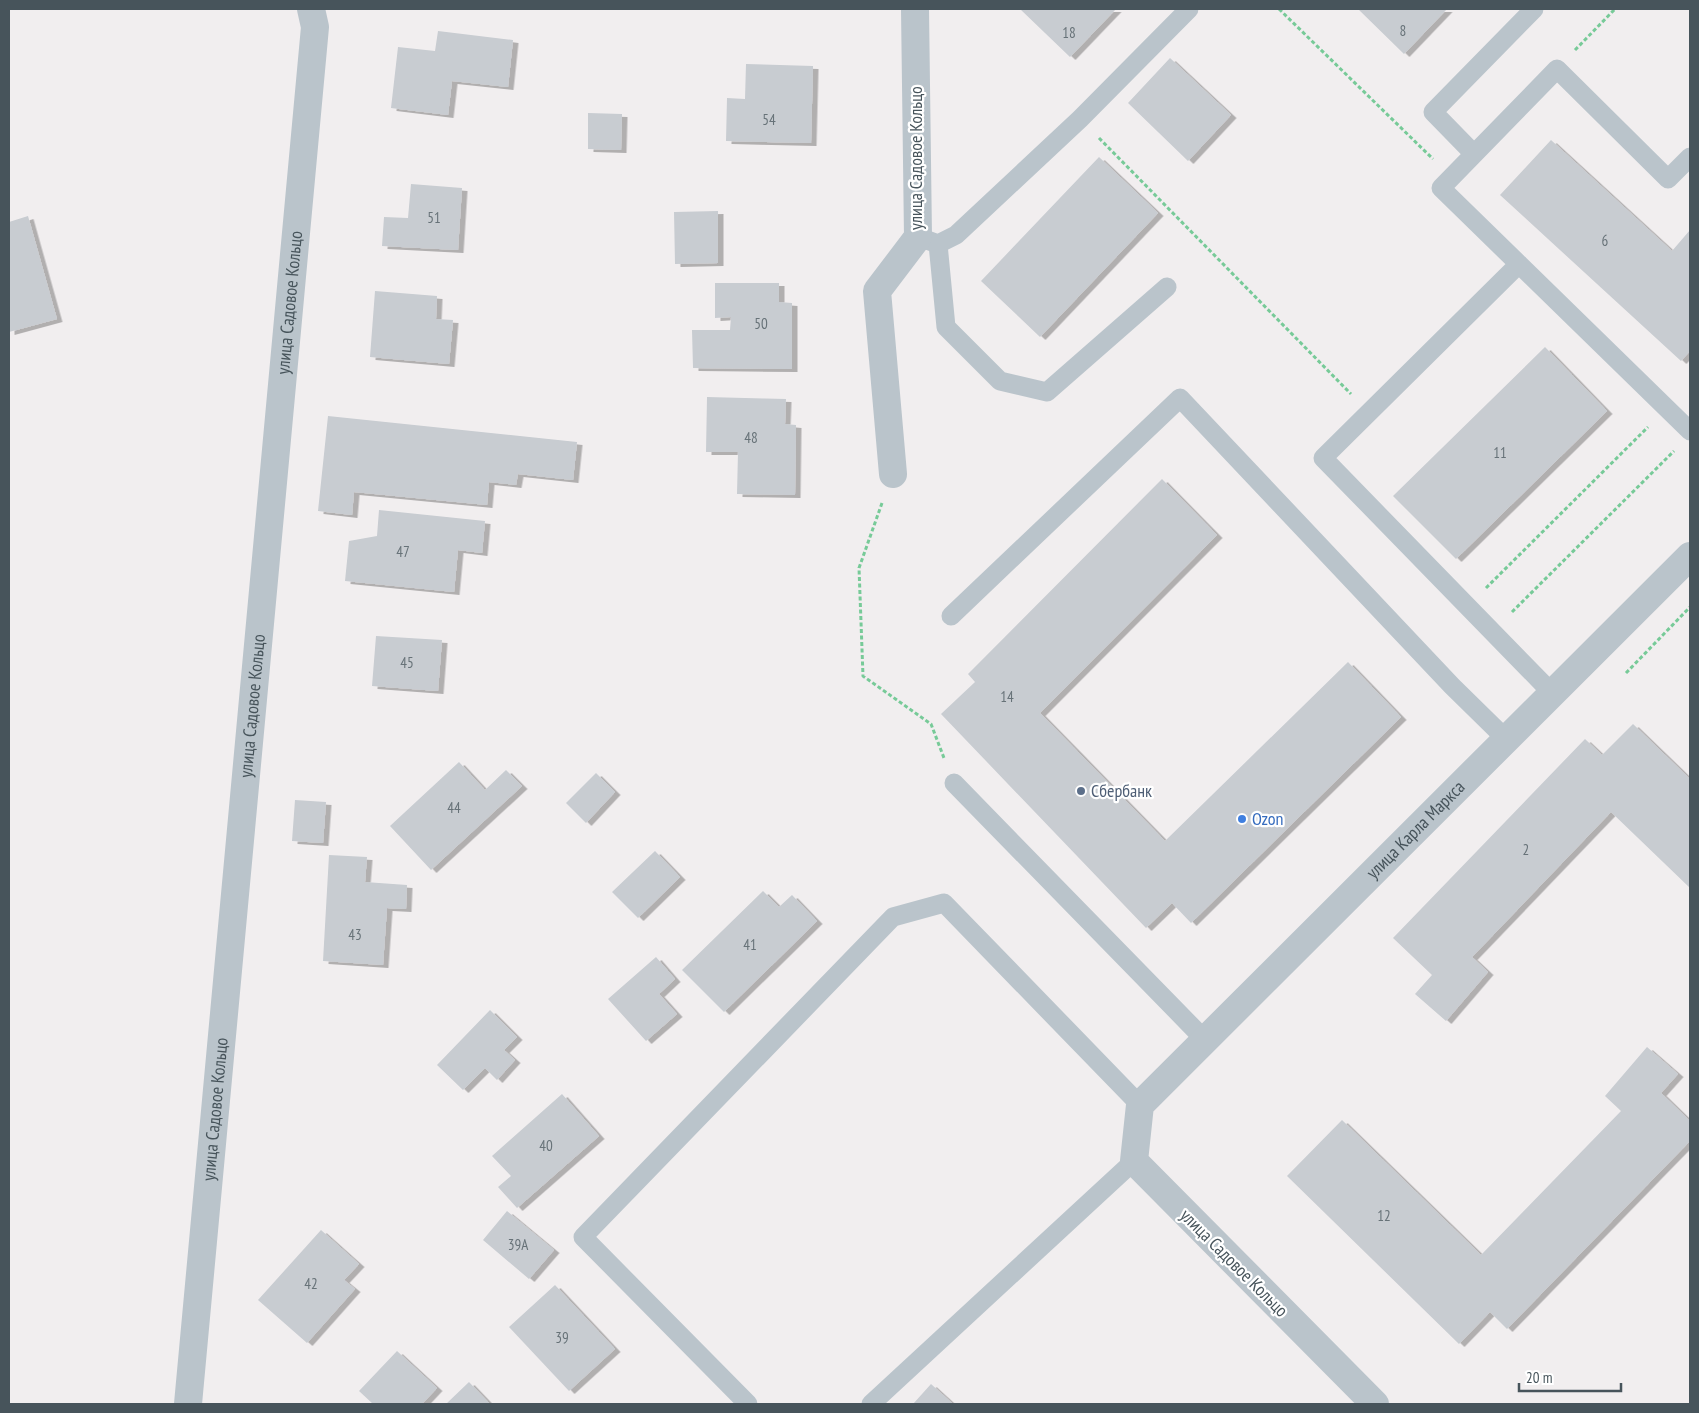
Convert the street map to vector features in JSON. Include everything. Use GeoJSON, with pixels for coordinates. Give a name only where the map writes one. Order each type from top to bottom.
{"type":"FeatureCollection","features":[{"type":"Feature","properties":{"kind":"street","name":"улица Садовое Кольцо"},"geometry":{"type":"LineString","coordinates":[[188,1404],[315,27],[311,9]]}},
{"type":"Feature","properties":{"kind":"street","name":"улица Садовое Кольцо"},"geometry":{"type":"LineString","coordinates":[[893,474],[877,291],[928,240],[915,9]]}},
{"type":"Feature","properties":{"kind":"street","name":"улица Карла Маркса"},"geometry":{"type":"LineString","coordinates":[[1140,1105],[1690,556]]}},
{"type":"Feature","properties":{"kind":"street"},"geometry":{"type":"LineString","coordinates":[[1134,1162],[1140,1105]]}},
{"type":"Feature","properties":{"kind":"street","name":"улица Садовое Кольцо"},"geometry":{"type":"LineString","coordinates":[[1134,1162],[1375,1404]]}},
{"type":"Feature","properties":{"kind":"lane"},"geometry":{"type":"LineString","coordinates":[[1167,287],[1047,392],[1000,381],[946,327],[928,240],[956,234],[1080,119],[1189,9]]}},
{"type":"Feature","properties":{"kind":"lane"},"geometry":{"type":"LineString","coordinates":[[1474,154],[1433,112],[1534,9]]}},
{"type":"Feature","properties":{"kind":"lane"},"geometry":{"type":"LineString","coordinates":[[1690,156],[1668,179],[1557,69],[1441,188],[1690,431]]}},
{"type":"Feature","properties":{"kind":"lane"},"geometry":{"type":"LineString","coordinates":[[1519,264],[1323,458],[1553,694]]}},
{"type":"Feature","properties":{"kind":"lane"},"geometry":{"type":"LineString","coordinates":[[951,616],[1180,398],[1452,686],[1507,740]]}},
{"type":"Feature","properties":{"kind":"lane"},"geometry":{"type":"LineString","coordinates":[[954,783],[1205,1040]]}},
{"type":"Feature","properties":{"kind":"lane"},"geometry":{"type":"LineString","coordinates":[[748,1404],[583,1237],[893,917],[944,903],[1140,1105]]}},
{"type":"Feature","properties":{"kind":"lane"},"geometry":{"type":"LineString","coordinates":[[871,1404],[1134,1162]]}},
{"type":"Feature","properties":{"kind":"path"},"geometry":{"type":"LineString","coordinates":[[1279,9],[1452,177]]}},
{"type":"Feature","properties":{"kind":"path"},"geometry":{"type":"LineString","coordinates":[[1557,69],[1615,9]]}},
{"type":"Feature","properties":{"kind":"path"},"geometry":{"type":"LineString","coordinates":[[1080,119],[1369,412]]}},
{"type":"Feature","properties":{"kind":"path"},"geometry":{"type":"LineString","coordinates":[[1468,607],[1666,408]]}},
{"type":"Feature","properties":{"kind":"path"},"geometry":{"type":"LineString","coordinates":[[1492,632],[1676,449]]}},
{"type":"Feature","properties":{"kind":"path"},"geometry":{"type":"LineString","coordinates":[[893,474],[859,568],[863,676],[930,724],[954,783]]}},
{"type":"Feature","properties":{"kind":"path"},"geometry":{"type":"LineString","coordinates":[[1626,673],[1690,607]]}},
{"type":"Feature","properties":{"kind":"building"},"geometry":{"type":"Polygon","coordinates":[[[1020,9],[1116,9],[1070,57],[1020,9]]]}},
{"type":"Feature","properties":{"kind":"building"},"geometry":{"type":"Polygon","coordinates":[[[1358,9],[1447,9],[1404,54],[1358,9]]]}},
{"type":"Feature","properties":{"kind":"building"},"geometry":{"type":"Polygon","coordinates":[[[438,31],[513,40],[508,87],[452,81],[448,115],[391,108],[398,47],[435,51],[438,31]]]}},
{"type":"Feature","properties":{"kind":"building"},"geometry":{"type":"Polygon","coordinates":[[[1170,58],[1231,115],[1188,161],[1128,103],[1170,58]]]}},
{"type":"Feature","properties":{"kind":"building"},"geometry":{"type":"Polygon","coordinates":[[[746,64],[813,66],[811,143],[726,141],[727,98],[745,99],[746,64]]]}},
{"type":"Feature","properties":{"kind":"building"},"geometry":{"type":"Polygon","coordinates":[[[588,113],[622,114],[621,150],[588,149],[588,113]]]}},
{"type":"Feature","properties":{"kind":"building"},"geometry":{"type":"Polygon","coordinates":[[[1551,140],[1672,251],[1690,230],[1690,351],[1681,361],[1500,195],[1551,140]]]}},
{"type":"Feature","properties":{"kind":"building"},"geometry":{"type":"Polygon","coordinates":[[[1099,157],[1158,213],[1040,337],[981,281],[1099,157]]]}},
{"type":"Feature","properties":{"kind":"building"},"geometry":{"type":"Polygon","coordinates":[[[411,184],[462,188],[458,250],[382,246],[384,217],[408,218],[411,184]]]}},
{"type":"Feature","properties":{"kind":"building"},"geometry":{"type":"Polygon","coordinates":[[[718,211],[718,263],[675,264],[674,212],[718,211]]]}},
{"type":"Feature","properties":{"kind":"building"},"geometry":{"type":"Polygon","coordinates":[[[28,216],[57,319],[9,332],[9,222],[28,216]]]}},
{"type":"Feature","properties":{"kind":"building"},"geometry":{"type":"Polygon","coordinates":[[[715,283],[779,283],[779,302],[792,303],[792,369],[693,368],[692,330],[730,330],[731,317],[715,318],[715,283]]]}},
{"type":"Feature","properties":{"kind":"building"},"geometry":{"type":"Polygon","coordinates":[[[375,291],[437,296],[436,319],[453,320],[449,364],[370,357],[375,291]]]}},
{"type":"Feature","properties":{"kind":"building"},"geometry":{"type":"Polygon","coordinates":[[[1545,347],[1607,411],[1456,559],[1393,496],[1545,347]]]}},
{"type":"Feature","properties":{"kind":"building"},"geometry":{"type":"Polygon","coordinates":[[[707,397],[786,399],[785,424],[796,425],[795,495],[737,494],[738,452],[706,452],[707,397]]]}},
{"type":"Feature","properties":{"kind":"building"},"geometry":{"type":"Polygon","coordinates":[[[328,416],[577,442],[573,480],[518,474],[516,485],[489,482],[487,505],[354,492],[352,515],[318,511],[328,416]]]}},
{"type":"Feature","properties":{"kind":"building"},"geometry":{"type":"Polygon","coordinates":[[[1162,479],[1217,535],[1040,713],[1165,841],[1348,662],[1401,717],[1191,923],[1172,903],[1146,928],[941,714],[975,682],[968,674],[1162,479]]]}},
{"type":"Feature","properties":{"kind":"building"},"geometry":{"type":"Polygon","coordinates":[[[379,510],[485,521],[482,553],[458,550],[454,592],[345,581],[349,541],[377,536],[379,510]]]}},
{"type":"Feature","properties":{"kind":"building"},"geometry":{"type":"Polygon","coordinates":[[[376,636],[442,640],[438,691],[372,686],[376,636]]]}},
{"type":"Feature","properties":{"kind":"building"},"geometry":{"type":"Polygon","coordinates":[[[1633,724],[1690,779],[1690,888],[1611,812],[1472,957],[1488,972],[1446,1021],[1415,994],[1432,975],[1393,938],[1585,739],[1602,755],[1633,724]]]}},
{"type":"Feature","properties":{"kind":"building"},"geometry":{"type":"Polygon","coordinates":[[[459,762],[485,790],[506,770],[522,786],[431,870],[390,826],[459,762]]]}},
{"type":"Feature","properties":{"kind":"building"},"geometry":{"type":"Polygon","coordinates":[[[596,773],[615,792],[586,823],[566,803],[596,773]]]}},
{"type":"Feature","properties":{"kind":"building"},"geometry":{"type":"Polygon","coordinates":[[[295,800],[326,802],[323,843],[292,841],[295,800]]]}},
{"type":"Feature","properties":{"kind":"building"},"geometry":{"type":"Polygon","coordinates":[[[655,851],[680,877],[638,918],[612,892],[655,851]]]}},
{"type":"Feature","properties":{"kind":"building"},"geometry":{"type":"Polygon","coordinates":[[[329,855],[367,857],[365,882],[407,885],[406,909],[387,908],[383,965],[323,961],[329,855]]]}},
{"type":"Feature","properties":{"kind":"building"},"geometry":{"type":"Polygon","coordinates":[[[763,891],[779,907],[792,895],[817,921],[724,1012],[682,970],[763,891]]]}},
{"type":"Feature","properties":{"kind":"building"},"geometry":{"type":"Polygon","coordinates":[[[656,957],[675,979],[659,994],[677,1014],[646,1041],[608,999],[656,957]]]}},
{"type":"Feature","properties":{"kind":"building"},"geometry":{"type":"Polygon","coordinates":[[[490,1010],[517,1037],[504,1050],[515,1060],[497,1080],[485,1068],[463,1090],[437,1065],[490,1010]]]}},
{"type":"Feature","properties":{"kind":"building"},"geometry":{"type":"Polygon","coordinates":[[[1647,1047],[1678,1074],[1661,1093],[1690,1121],[1690,1141],[1507,1329],[1490,1312],[1459,1344],[1287,1176],[1342,1120],[1481,1255],[1621,1111],[1605,1096],[1647,1047]]]}},
{"type":"Feature","properties":{"kind":"building"},"geometry":{"type":"Polygon","coordinates":[[[562,1094],[599,1136],[517,1208],[498,1187],[511,1176],[492,1156],[562,1094]]]}},
{"type":"Feature","properties":{"kind":"building"},"geometry":{"type":"Polygon","coordinates":[[[507,1211],[554,1250],[529,1279],[483,1240],[507,1211]]]}},
{"type":"Feature","properties":{"kind":"building"},"geometry":{"type":"Polygon","coordinates":[[[321,1230],[359,1264],[344,1280],[355,1289],[307,1343],[258,1300],[321,1230]]]}},
{"type":"Feature","properties":{"kind":"building"},"geometry":{"type":"Polygon","coordinates":[[[555,1285],[615,1349],[569,1391],[509,1327],[555,1285]]]}},
{"type":"Feature","properties":{"kind":"building"},"geometry":{"type":"Polygon","coordinates":[[[397,1351],[437,1388],[422,1404],[373,1404],[359,1391],[397,1351]]]}},
{"type":"Feature","properties":{"kind":"building"},"geometry":{"type":"Polygon","coordinates":[[[469,1382],[490,1404],[446,1404],[469,1382]]]}},
{"type":"Feature","properties":{"kind":"building"},"geometry":{"type":"Polygon","coordinates":[[[931,1384],[953,1404],[913,1404],[931,1384]]]}},
{"type":"Feature","properties":{"kind":"place","name":"Сбербанк"},"geometry":{"type":"Point","coordinates":[1081,791]}},
{"type":"Feature","properties":{"kind":"place","name":"Ozon"},"geometry":{"type":"Point","coordinates":[1242,819]}}]}
